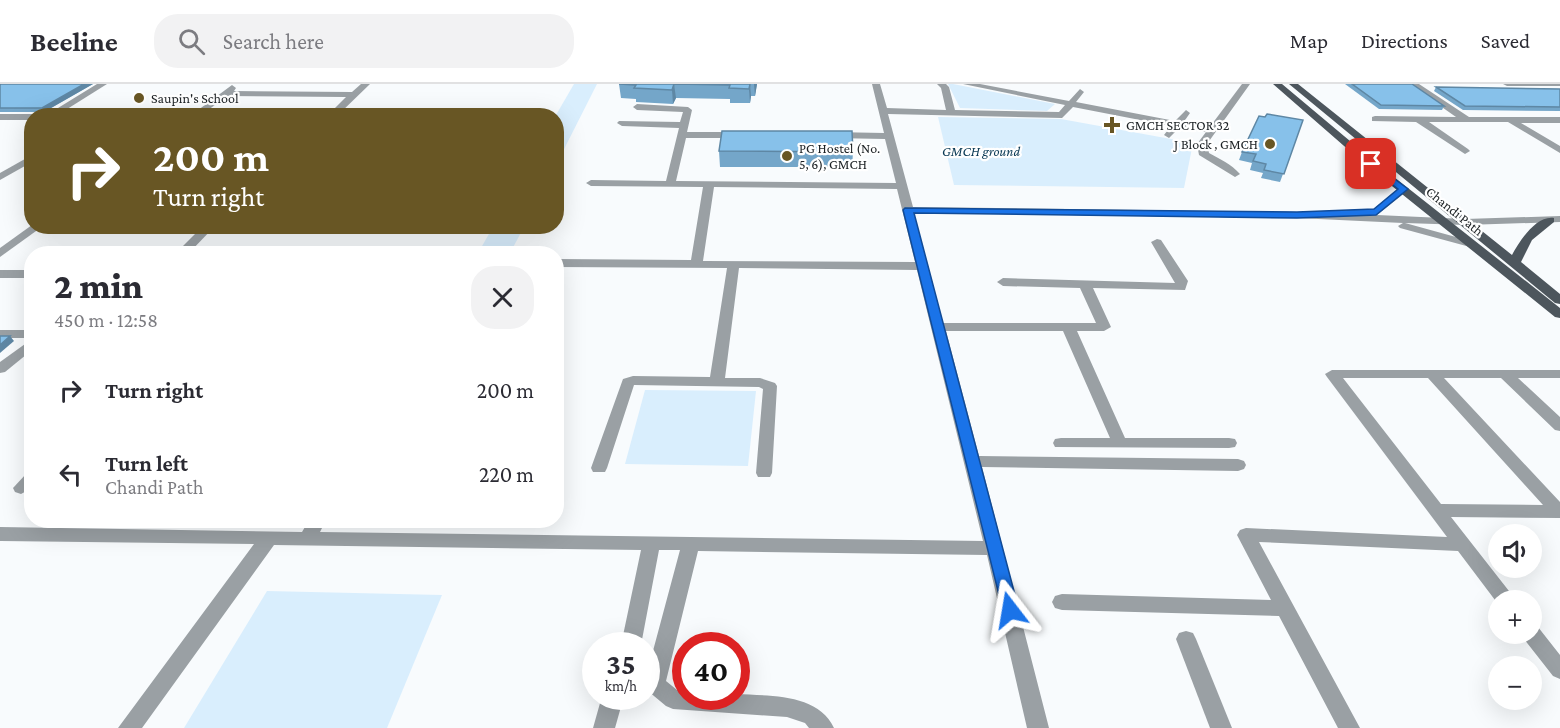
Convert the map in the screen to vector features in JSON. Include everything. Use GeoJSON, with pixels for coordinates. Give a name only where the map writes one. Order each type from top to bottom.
{"type":"FeatureCollection","features":[{"type":"Feature","properties":{"kind":"main road","name":"Chandi Path"},"geometry":{"type":"LineString","coordinates":[[1277,84],[1470,244],[1560,314]]}},
{"type":"Feature","properties":{"kind":"main road","name":"Chandi Path"},"geometry":{"type":"LineString","coordinates":[[1293,84],[1391,165],[1515,261],[1560,300]]}},
{"type":"Feature","properties":{"kind":"main road"},"geometry":{"type":"LineString","coordinates":[[1515,261],[1527,238],[1555,220]]}},
{"type":"Feature","properties":{"kind":"street"},"geometry":{"type":"LineString","coordinates":[[62,108],[103,84]]}},
{"type":"Feature","properties":{"kind":"street"},"geometry":{"type":"LineString","coordinates":[[205,108],[240,84]]}},
{"type":"Feature","properties":{"kind":"street"},"geometry":{"type":"LineString","coordinates":[[340,108],[366,84]]}},
{"type":"Feature","properties":{"kind":"street"},"geometry":{"type":"LineString","coordinates":[[876,84],[1038,728]]}},
{"type":"Feature","properties":{"kind":"street"},"geometry":{"type":"LineString","coordinates":[[941,84],[945,87],[951,113]]}},
{"type":"Feature","properties":{"kind":"street"},"geometry":{"type":"LineString","coordinates":[[967,84],[1213,131]]}},
{"type":"Feature","properties":{"kind":"street"},"geometry":{"type":"LineString","coordinates":[[1235,174],[1228,167],[1203,155],[1203,144],[1246,84]]}},
{"type":"Feature","properties":{"kind":"street"},"geometry":{"type":"LineString","coordinates":[[1413,84],[1466,119]]}},
{"type":"Feature","properties":{"kind":"street"},"geometry":{"type":"LineString","coordinates":[[1508,84],[1560,84]]}},
{"type":"Feature","properties":{"kind":"street"},"geometry":{"type":"LineString","coordinates":[[883,111],[1062,115],[1080,92]]}},
{"type":"Feature","properties":{"kind":"street"},"geometry":{"type":"LineString","coordinates":[[225,93],[354,94]]}},
{"type":"Feature","properties":{"kind":"street"},"geometry":{"type":"LineString","coordinates":[[637,107],[686,108],[688,110],[670,184]]}},
{"type":"Feature","properties":{"kind":"street"},"geometry":{"type":"LineString","coordinates":[[1169,135],[1186,112]]}},
{"type":"Feature","properties":{"kind":"street"},"geometry":{"type":"LineString","coordinates":[[0,117],[24,117]]}},
{"type":"Feature","properties":{"kind":"street"},"geometry":{"type":"LineString","coordinates":[[1375,118],[1560,120]]}},
{"type":"Feature","properties":{"kind":"street"},"geometry":{"type":"LineString","coordinates":[[1418,119],[1465,152]]}},
{"type":"Feature","properties":{"kind":"street"},"geometry":{"type":"LineString","coordinates":[[1509,119],[1560,150]]}},
{"type":"Feature","properties":{"kind":"street"},"geometry":{"type":"LineString","coordinates":[[622,123],[751,135]]}},
{"type":"Feature","properties":{"kind":"street"},"geometry":{"type":"LineString","coordinates":[[820,135],[889,136]]}},
{"type":"Feature","properties":{"kind":"street"},"geometry":{"type":"LineString","coordinates":[[0,177],[24,163]]}},
{"type":"Feature","properties":{"kind":"street"},"geometry":{"type":"LineString","coordinates":[[591,183],[902,186]]}},
{"type":"Feature","properties":{"kind":"street"},"geometry":{"type":"LineString","coordinates":[[696,264],[709,184]]}},
{"type":"Feature","properties":{"kind":"street"},"geometry":{"type":"LineString","coordinates":[[1376,215],[1403,189]]}},
{"type":"Feature","properties":{"kind":"street"},"geometry":{"type":"LineString","coordinates":[[908,210],[1297,215],[1455,213],[1555,220]]}},
{"type":"Feature","properties":{"kind":"street"},"geometry":{"type":"LineString","coordinates":[[1376,215],[1444,222],[1555,220]]}},
{"type":"Feature","properties":{"kind":"street"},"geometry":{"type":"LineString","coordinates":[[1376,215],[1470,244]]}},
{"type":"Feature","properties":{"kind":"street"},"geometry":{"type":"LineString","coordinates":[[0,253],[27,234]]}},
{"type":"Feature","properties":{"kind":"street"},"geometry":{"type":"LineString","coordinates":[[189,246],[202,234]]}},
{"type":"Feature","properties":{"kind":"street"},"geometry":{"type":"LineString","coordinates":[[1003,282],[1181,286],[1182,281],[1157,242]]}},
{"type":"Feature","properties":{"kind":"street"},"geometry":{"type":"LineString","coordinates":[[564,263],[922,266]]}},
{"type":"Feature","properties":{"kind":"street"},"geometry":{"type":"LineString","coordinates":[[717,382],[734,264]]}},
{"type":"Feature","properties":{"kind":"street"},"geometry":{"type":"LineString","coordinates":[[0,274],[24,274]]}},
{"type":"Feature","properties":{"kind":"street"},"geometry":{"type":"LineString","coordinates":[[938,327],[1104,327],[1085,284]]}},
{"type":"Feature","properties":{"kind":"street"},"geometry":{"type":"LineString","coordinates":[[1068,327],[1120,443]]}},
{"type":"Feature","properties":{"kind":"street"},"geometry":{"type":"LineString","coordinates":[[0,334],[24,334]]}},
{"type":"Feature","properties":{"kind":"street"},"geometry":{"type":"LineString","coordinates":[[0,369],[24,350]]}},
{"type":"Feature","properties":{"kind":"street"},"geometry":{"type":"LineString","coordinates":[[1498,590],[1332,374],[1560,374]]}},
{"type":"Feature","properties":{"kind":"street"},"geometry":{"type":"LineString","coordinates":[[1432,374],[1559,512]]}},
{"type":"Feature","properties":{"kind":"street"},"geometry":{"type":"LineString","coordinates":[[1505,374],[1560,426]]}},
{"type":"Feature","properties":{"kind":"street"},"geometry":{"type":"LineString","coordinates":[[599,468],[628,381],[760,383],[770,386],[764,473]]}},
{"type":"Feature","properties":{"kind":"street"},"geometry":{"type":"LineString","coordinates":[[1060,443],[1229,443]]}},
{"type":"Feature","properties":{"kind":"street"},"geometry":{"type":"LineString","coordinates":[[972,460],[1238,465]]}},
{"type":"Feature","properties":{"kind":"street"},"geometry":{"type":"LineString","coordinates":[[1436,510],[1559,512]]}},
{"type":"Feature","properties":{"kind":"street"},"geometry":{"type":"LineString","coordinates":[[307,539],[313,528]]}},
{"type":"Feature","properties":{"kind":"street"},"geometry":{"type":"LineString","coordinates":[[0,534],[994,548]]}},
{"type":"Feature","properties":{"kind":"street"},"geometry":{"type":"LineString","coordinates":[[1349,728],[1246,535],[1462,544]]}},
{"type":"Feature","properties":{"kind":"street"},"geometry":{"type":"LineString","coordinates":[[129,728],[269,538]]}},
{"type":"Feature","properties":{"kind":"street"},"geometry":{"type":"LineString","coordinates":[[634,632],[651,543]]}},
{"type":"Feature","properties":{"kind":"street"},"geometry":{"type":"LineString","coordinates":[[691,543],[656,684],[672,699],[787,707],[812,716],[823,728]]}},
{"type":"Feature","properties":{"kind":"street"},"geometry":{"type":"LineString","coordinates":[[1062,602],[1286,608]]}},
{"type":"Feature","properties":{"kind":"street"},"geometry":{"type":"LineString","coordinates":[[1186,639],[1221,728]]}},
{"type":"Feature","properties":{"kind":"street"},"geometry":{"type":"LineString","coordinates":[[1540,644],[1560,670]]}},
{"type":"Feature","properties":{"kind":"street"},"geometry":{"type":"LineString","coordinates":[[604,728],[610,710]]}},
{"type":"Feature","properties":{"kind":"green space"},"geometry":{"type":"Polygon","coordinates":[[[574,84],[597,84],[564,149],[564,108],[560,108],[574,84]]]}},
{"type":"Feature","properties":{"kind":"green space"},"geometry":{"type":"Polygon","coordinates":[[[948,84],[1055,104],[1047,111],[960,108],[948,84]]]}},
{"type":"Feature","properties":{"kind":"green space","name":"GMCH ground"},"geometry":{"type":"Polygon","coordinates":[[[938,117],[1061,119],[1193,143],[1184,188],[954,185],[938,117]]]}},
{"type":"Feature","properties":{"kind":"green space"},"geometry":{"type":"Polygon","coordinates":[[[489,234],[520,234],[514,246],[482,246],[489,234]]]}},
{"type":"Feature","properties":{"kind":"green space"},"geometry":{"type":"Polygon","coordinates":[[[645,390],[756,391],[748,466],[625,464],[645,390]]]}},
{"type":"Feature","properties":{"kind":"green space"},"geometry":{"type":"Polygon","coordinates":[[[267,591],[442,595],[387,728],[184,728],[267,591]]]}},
{"type":"Feature","properties":{"kind":"building"},"geometry":{"type":"Polygon","coordinates":[[[1,84],[84,84],[42,108],[0,108],[1,84]]]}},
{"type":"Feature","properties":{"kind":"building"},"geometry":{"type":"Polygon","coordinates":[[[619,84],[674,84],[672,90],[634,88],[636,85],[619,84]]]}},
{"type":"Feature","properties":{"kind":"building"},"geometry":{"type":"Polygon","coordinates":[[[674,84],[750,84],[749,89],[729,88],[730,85],[674,84]]]}},
{"type":"Feature","properties":{"kind":"building"},"geometry":{"type":"Polygon","coordinates":[[[1352,84],[1412,84],[1444,106],[1381,105],[1352,84]]]}},
{"type":"Feature","properties":{"kind":"building"},"geometry":{"type":"Polygon","coordinates":[[[1436,87],[1560,89],[1560,107],[1465,106],[1436,87]]]}},
{"type":"Feature","properties":{"kind":"building","name":"J Block , GMCH"},"geometry":{"type":"Polygon","coordinates":[[[1267,114],[1303,120],[1284,174],[1264,170],[1266,164],[1253,161],[1256,154],[1242,152],[1259,116],[1265,117],[1267,114]]]}},
{"type":"Feature","properties":{"kind":"building"},"geometry":{"type":"Polygon","coordinates":[[[722,131],[852,131],[853,152],[719,151],[722,131]]]}},
{"type":"Feature","properties":{"kind":"building"},"geometry":{"type":"Polygon","coordinates":[[[0,336],[10,336],[0,345],[0,336]]]}},
{"type":"Feature","properties":{"kind":"place","name":"Saupin's School"},"geometry":{"type":"Point","coordinates":[139,98]}},
{"type":"Feature","properties":{"kind":"place","name":"GMCH SECTOR 32"},"geometry":{"type":"Point","coordinates":[1112,125]}},
{"type":"Feature","properties":{"kind":"place","name":"J Block , GMCH"},"geometry":{"type":"Point","coordinates":[1270,144]}},
{"type":"Feature","properties":{"kind":"place","name":"PG Hostel (No. 5, 6), GMCH"},"geometry":{"type":"Point","coordinates":[787,156]}},
{"type":"Feature","properties":{"kind":"route"},"geometry":{"type":"LineString","coordinates":[[1010,610],[908,210],[1297,215],[1376,212],[1403,189],[1371,164]]}}]}
